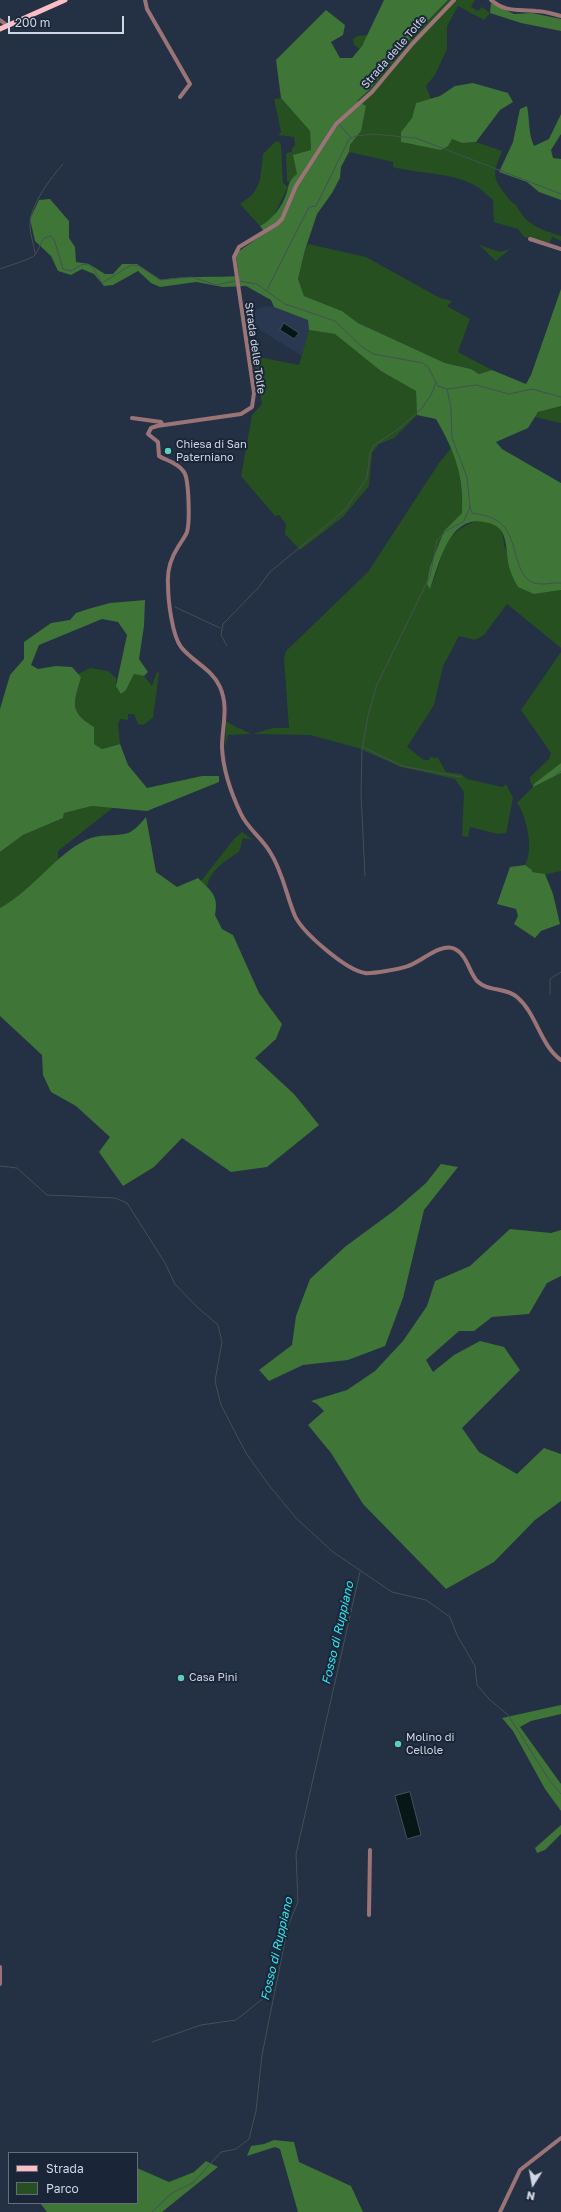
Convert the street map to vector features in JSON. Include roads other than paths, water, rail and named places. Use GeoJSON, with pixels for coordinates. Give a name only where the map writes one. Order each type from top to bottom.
{"type":"FeatureCollection","features":[{"type":"Feature","properties":{"kind":"main road"},"geometry":{"type":"LineString","coordinates":[[0,29],[8,27],[37,11],[65,0]]}},
{"type":"Feature","properties":{"kind":"street"},"geometry":{"type":"LineString","coordinates":[[145,0],[147,9],[190,84],[180,97]]}},
{"type":"Feature","properties":{"kind":"street","name":"Strada delle Tolfe"},"geometry":{"type":"LineString","coordinates":[[454,0],[413,43],[372,92],[336,124],[296,186],[282,218],[277,224],[237,249],[234,258],[254,393],[252,407],[236,415],[151,428],[148,434],[158,442],[159,456],[178,465],[186,474],[187,531],[172,558],[168,574],[174,630],[183,649],[214,676],[220,686],[225,707],[222,746],[226,774],[244,819],[270,850],[280,872],[296,918],[320,944],[347,964],[366,974],[408,966],[443,948],[455,949],[464,957],[478,982],[489,987],[510,991],[521,1000],[529,1011],[552,1052],[561,1060]]}},
{"type":"Feature","properties":{"kind":"street"},"geometry":{"type":"LineString","coordinates":[[491,0],[512,11],[534,10],[561,16]]}},
{"type":"Feature","properties":{"kind":"street"},"geometry":{"type":"LineString","coordinates":[[0,20],[8,27]]}},
{"type":"Feature","properties":{"kind":"street"},"geometry":{"type":"LineString","coordinates":[[530,239],[561,249]]}},
{"type":"Feature","properties":{"kind":"street"},"geometry":{"type":"LineString","coordinates":[[132,418],[161,422],[164,425]]}},
{"type":"Feature","properties":{"kind":"street"},"geometry":{"type":"LineString","coordinates":[[369,1915],[370,1850]]}},
{"type":"Feature","properties":{"kind":"street"},"geometry":{"type":"LineString","coordinates":[[0,1967],[0,1984]]}},
{"type":"Feature","properties":{"kind":"street"},"geometry":{"type":"LineString","coordinates":[[500,2212],[520,2170],[561,2138]]}},
{"type":"Feature","properties":{"kind":"waterway"},"geometry":{"type":"LineString","coordinates":[[339,124],[351,138]]}},
{"type":"Feature","properties":{"kind":"waterway"},"geometry":{"type":"LineString","coordinates":[[267,290],[309,207],[316,206],[349,139],[356,136],[373,134],[416,138],[561,194]]}},
{"type":"Feature","properties":{"kind":"waterway"},"geometry":{"type":"LineString","coordinates":[[35,253],[30,226],[33,210],[42,193],[63,164]]}},
{"type":"Feature","properties":{"kind":"waterway"},"geometry":{"type":"LineString","coordinates":[[0,269],[33,257],[44,238],[50,236],[54,239],[63,269],[71,271],[81,265],[88,264],[93,268],[102,283],[131,265],[139,266],[160,280],[192,277],[216,285],[235,281]]}},
{"type":"Feature","properties":{"kind":"waterway"},"geometry":{"type":"LineString","coordinates":[[239,281],[257,284],[285,304],[335,321],[361,346],[373,354],[423,363],[428,367],[438,386],[447,389],[451,408],[452,438],[467,477],[472,513],[493,518],[505,528],[513,544],[521,569],[530,581],[538,584],[561,583]]}},
{"type":"Feature","properties":{"kind":"waterway"},"geometry":{"type":"LineString","coordinates":[[227,646],[221,635],[223,624],[258,588],[270,572],[345,510],[367,478],[370,453],[373,446],[401,427],[422,408],[431,395],[436,383]]}},
{"type":"Feature","properties":{"kind":"waterway"},"geometry":{"type":"LineString","coordinates":[[448,389],[476,385],[509,394],[532,389],[561,397]]}},
{"type":"Feature","properties":{"kind":"waterway"},"geometry":{"type":"LineString","coordinates":[[365,876],[361,794],[362,750],[368,716],[376,687],[430,576],[437,540],[446,531],[464,521],[470,507]]}},
{"type":"Feature","properties":{"kind":"waterway"},"geometry":{"type":"LineString","coordinates":[[175,607],[220,628]]}},
{"type":"Feature","properties":{"kind":"waterway"},"geometry":{"type":"LineString","coordinates":[[363,747],[402,766],[461,777]]}},
{"type":"Feature","properties":{"kind":"waterway"},"geometry":{"type":"LineString","coordinates":[[556,775],[561,771]]}},
{"type":"Feature","properties":{"kind":"waterway"},"geometry":{"type":"LineString","coordinates":[[550,994],[550,979],[561,972]]}},
{"type":"Feature","properties":{"kind":"waterway"},"geometry":{"type":"LineString","coordinates":[[0,1166],[17,1168],[47,1195],[115,1198],[127,1203],[165,1263],[175,1284],[197,1307],[218,1325],[222,1342],[215,1381],[221,1405],[246,1453],[268,1484],[296,1518],[333,1552],[392,1592],[426,1600],[450,1617],[457,1635],[475,1666],[477,1685],[489,1699],[508,1715],[550,1781],[561,1794]]}},
{"type":"Feature","properties":{"kind":"waterway","name":"Fosso di Ruppiano"},"geometry":{"type":"LineString","coordinates":[[152,2212],[172,2193],[193,2183],[221,2152],[236,2149],[249,2139],[256,2111],[262,2055],[288,1926],[298,1902],[296,1854],[360,1572]]}},
{"type":"Feature","properties":{"kind":"waterway"},"geometry":{"type":"LineString","coordinates":[[152,2042],[201,2025],[236,2020],[275,1989]]}},
{"type":"Feature","properties":{"kind":"place","name":"Chiesa di San Paterniano"},"geometry":{"type":"Point","coordinates":[168,451]}},
{"type":"Feature","properties":{"kind":"place","name":"Casa Pini"},"geometry":{"type":"Point","coordinates":[181,1678]}},
{"type":"Feature","properties":{"kind":"place","name":"Molino di Cellole"},"geometry":{"type":"Point","coordinates":[398,1744]}}]}
